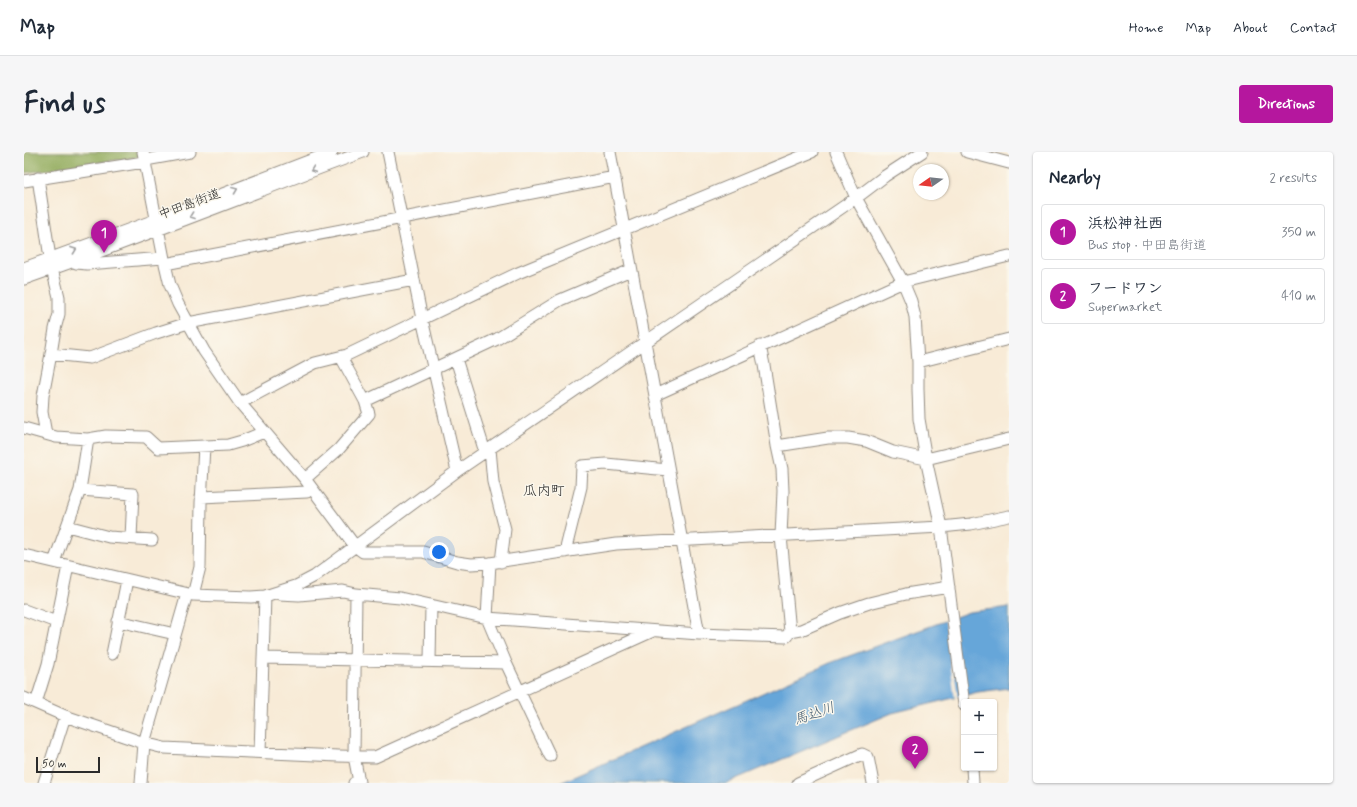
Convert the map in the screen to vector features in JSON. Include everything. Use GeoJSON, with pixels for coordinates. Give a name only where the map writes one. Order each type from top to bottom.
{"type":"FeatureCollection","features":[{"type":"Feature","properties":{"kind":"street"},"geometry":{"type":"LineString","coordinates":[[24,180],[143,157],[151,160],[190,152]]}},
{"type":"Feature","properties":{"kind":"street","name":"中田島街道"},"geometry":{"type":"LineString","coordinates":[[24,279],[72,262],[156,224],[332,152]]}},
{"type":"Feature","properties":{"kind":"street","name":"中田島街道"},"geometry":{"type":"LineString","coordinates":[[24,268],[363,152]]}},
{"type":"Feature","properties":{"kind":"street"},"geometry":{"type":"LineString","coordinates":[[388,152],[422,319],[458,471]]}},
{"type":"Feature","properties":{"kind":"street"},"geometry":{"type":"LineString","coordinates":[[610,152],[644,343],[655,394],[699,634]]}},
{"type":"Feature","properties":{"kind":"street"},"geometry":{"type":"LineString","coordinates":[[240,403],[315,364],[347,355],[518,273],[812,152]]}},
{"type":"Feature","properties":{"kind":"street"},"geometry":{"type":"LineString","coordinates":[[836,152],[856,198],[903,282],[911,301],[915,317],[918,362],[919,419],[941,527],[963,699]]}},
{"type":"Feature","properties":{"kind":"street"},"geometry":{"type":"LineString","coordinates":[[270,595],[296,586],[315,576],[487,450],[922,152]]}},
{"type":"Feature","properties":{"kind":"street"},"geometry":{"type":"LineString","coordinates":[[967,152],[1009,163]]}},
{"type":"Feature","properties":{"kind":"street"},"geometry":{"type":"LineString","coordinates":[[143,157],[164,261],[173,292],[188,323],[204,351],[240,403],[308,483],[355,546],[363,552],[423,552],[457,562],[471,564],[495,563],[616,544],[941,527],[971,524],[1009,516]]}},
{"type":"Feature","properties":{"kind":"street"},"geometry":{"type":"LineString","coordinates":[[72,262],[87,264],[164,261],[402,218],[614,177]]}},
{"type":"Feature","properties":{"kind":"street"},"geometry":{"type":"LineString","coordinates":[[38,178],[50,258]]}},
{"type":"Feature","properties":{"kind":"street"},"geometry":{"type":"LineString","coordinates":[[655,394],[903,282],[1009,256]]}},
{"type":"Feature","properties":{"kind":"street"},"geometry":{"type":"LineString","coordinates":[[46,434],[42,412],[43,396],[59,314],[59,298],[52,269]]}},
{"type":"Feature","properties":{"kind":"street"},"geometry":{"type":"LineString","coordinates":[[365,401],[498,340],[560,300],[631,270]]}},
{"type":"Feature","properties":{"kind":"street"},"geometry":{"type":"LineString","coordinates":[[51,354],[90,358],[156,333],[188,323],[414,280]]}},
{"type":"Feature","properties":{"kind":"street"},"geometry":{"type":"LineString","coordinates":[[918,362],[1009,339]]}},
{"type":"Feature","properties":{"kind":"street"},"geometry":{"type":"LineString","coordinates":[[760,346],[782,469],[783,491],[780,536],[790,632]]}},
{"type":"Feature","properties":{"kind":"street"},"geometry":{"type":"LineString","coordinates":[[201,497],[307,492],[308,483],[340,449],[369,414],[365,401],[341,357]]}},
{"type":"Feature","properties":{"kind":"street"},"geometry":{"type":"LineString","coordinates":[[456,359],[487,450],[493,482],[505,529],[495,563],[488,618],[519,693],[550,756]]}},
{"type":"Feature","properties":{"kind":"street"},"geometry":{"type":"LineString","coordinates":[[24,428],[56,436],[88,439],[106,436],[146,437],[158,448],[228,445],[264,432]]}},
{"type":"Feature","properties":{"kind":"street"},"geometry":{"type":"LineString","coordinates":[[777,446],[828,438],[848,438],[866,441],[893,452],[926,459],[1009,438]]}},
{"type":"Feature","properties":{"kind":"street"},"geometry":{"type":"LineString","coordinates":[[54,562],[80,490],[88,439]]}},
{"type":"Feature","properties":{"kind":"street"},"geometry":{"type":"LineString","coordinates":[[141,783],[144,743],[175,634],[200,567],[201,497],[204,446]]}},
{"type":"Feature","properties":{"kind":"street"},"geometry":{"type":"LineString","coordinates":[[565,552],[581,487],[582,466],[606,464],[668,470]]}},
{"type":"Feature","properties":{"kind":"street"},"geometry":{"type":"LineString","coordinates":[[80,490],[133,494],[131,538]]}},
{"type":"Feature","properties":{"kind":"street"},"geometry":{"type":"LineString","coordinates":[[67,526],[110,537],[152,540]]}},
{"type":"Feature","properties":{"kind":"street"},"geometry":{"type":"LineString","coordinates":[[24,555],[190,595],[251,597],[343,591],[356,594],[400,598],[488,618],[699,634],[786,637],[790,632],[801,630],[840,613],[869,603],[906,594],[949,588]]}},
{"type":"Feature","properties":{"kind":"street"},"geometry":{"type":"LineString","coordinates":[[36,703],[48,664],[68,566]]}},
{"type":"Feature","properties":{"kind":"street"},"geometry":{"type":"LineString","coordinates":[[112,654],[127,580]]}},
{"type":"Feature","properties":{"kind":"street"},"geometry":{"type":"LineString","coordinates":[[354,783],[359,782],[354,756],[356,594]]}},
{"type":"Feature","properties":{"kind":"street"},"geometry":{"type":"LineString","coordinates":[[260,752],[263,658],[270,595]]}},
{"type":"Feature","properties":{"kind":"street"},"geometry":{"type":"LineString","coordinates":[[430,662],[431,605]]}},
{"type":"Feature","properties":{"kind":"street"},"geometry":{"type":"LineString","coordinates":[[24,610],[56,622]]}},
{"type":"Feature","properties":{"kind":"street"},"geometry":{"type":"LineString","coordinates":[[118,621],[175,634]]}},
{"type":"Feature","properties":{"kind":"street"},"geometry":{"type":"LineString","coordinates":[[24,698],[65,716],[144,743],[164,748],[375,757],[654,631]]}},
{"type":"Feature","properties":{"kind":"street"},"geometry":{"type":"LineString","coordinates":[[263,658],[506,663]]}},
{"type":"Feature","properties":{"kind":"street"},"geometry":{"type":"LineString","coordinates":[[44,783],[65,716]]}},
{"type":"Feature","properties":{"kind":"street"},"geometry":{"type":"LineString","coordinates":[[798,783],[862,754],[868,757],[873,783]]}},
{"type":"Feature","properties":{"kind":"street"},"geometry":{"type":"LineString","coordinates":[[972,771],[973,783]]}},
{"type":"Feature","properties":{"kind":"green space"},"geometry":{"type":"Polygon","coordinates":[[[24,152],[138,152],[139,157],[24,173],[24,152]]]}},
{"type":"Feature","properties":{"kind":"water","name":"馬込川"},"geometry":{"type":"Polygon","coordinates":[[[1009,607],[1009,688],[978,692],[892,713],[726,783],[560,783],[830,663],[969,612],[1009,607]]]}},
{"type":"Feature","properties":{"kind":"pier"},"geometry":{"type":"Polygon","coordinates":[[[956,614],[948,626],[958,699],[955,700],[945,618],[956,614]]]}},
{"type":"Feature","properties":{"kind":"place","name":"浜松神社西"},"geometry":{"type":"Point","coordinates":[104,253]}},
{"type":"Feature","properties":{"kind":"place","name":"フードワン"},"geometry":{"type":"Point","coordinates":[915,769]}},
{"type":"Feature","properties":{"kind":"district","name":"瓜内町"},"geometry":{"type":"Point","coordinates":[544,490]}}]}
